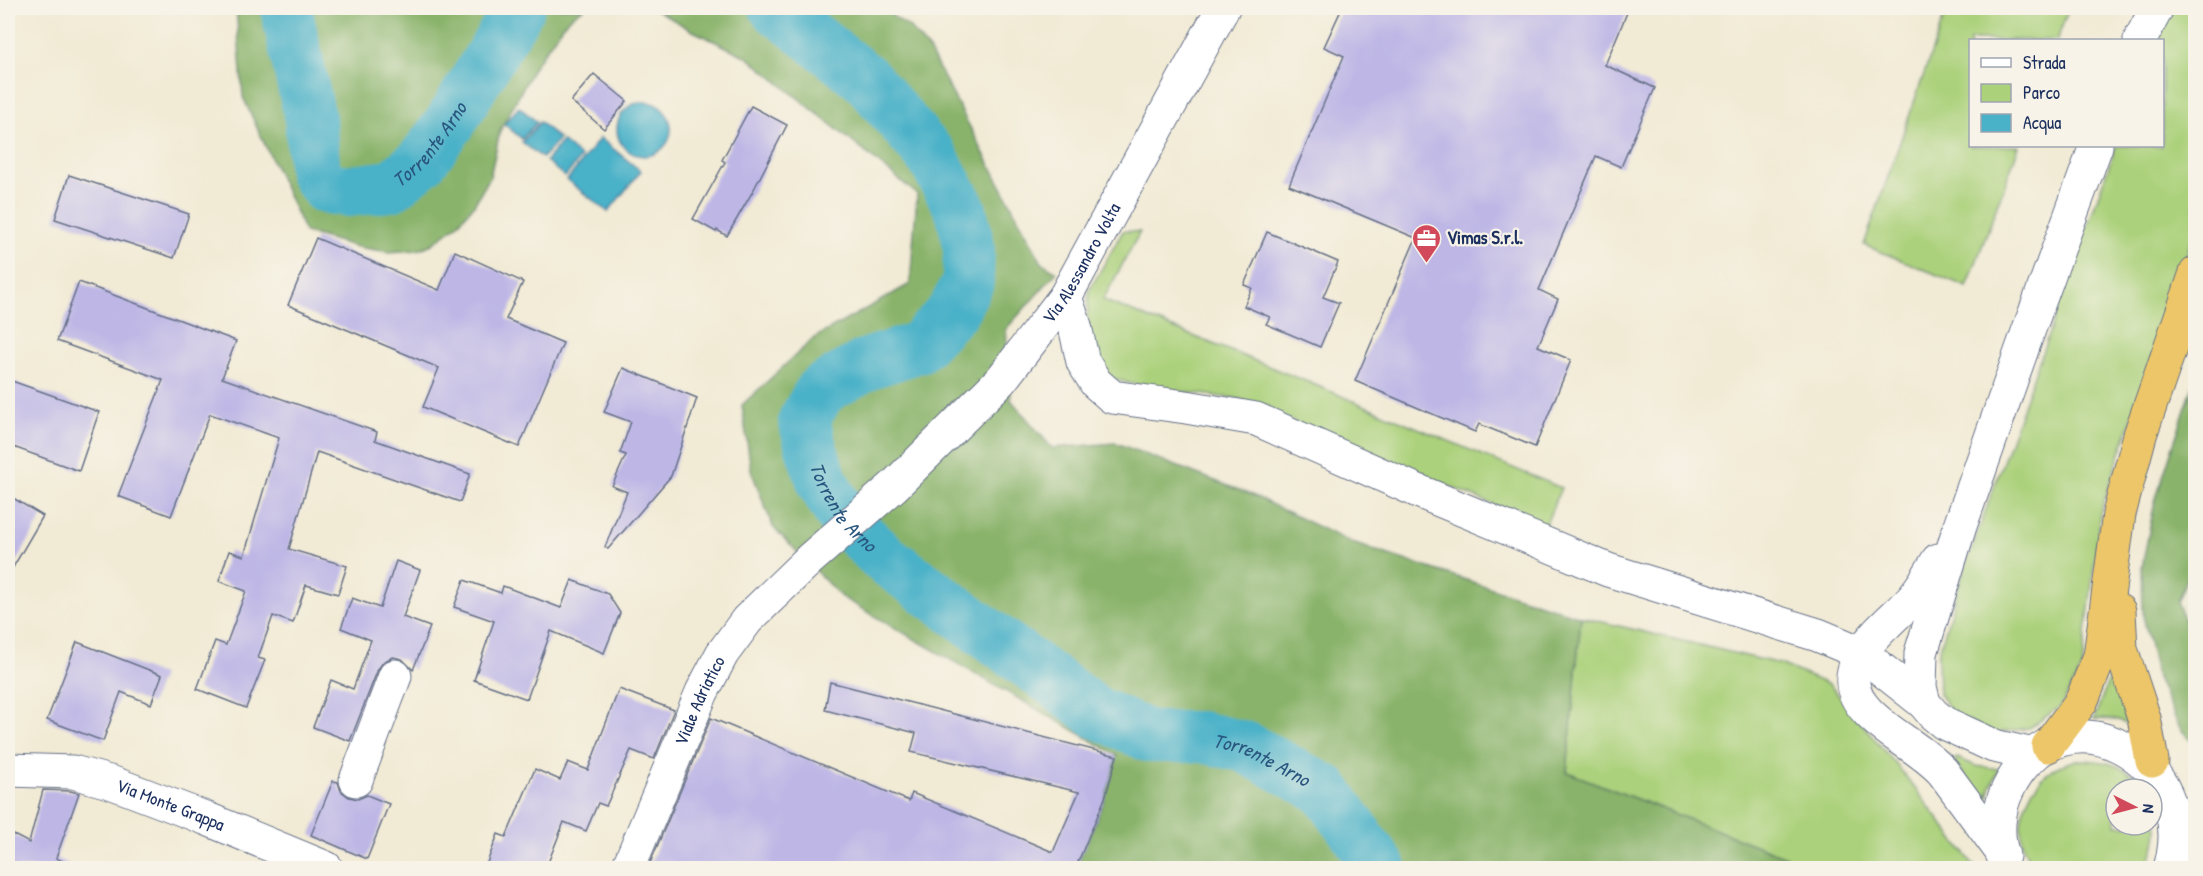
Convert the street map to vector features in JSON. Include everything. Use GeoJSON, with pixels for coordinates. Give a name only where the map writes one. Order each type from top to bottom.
{"type":"FeatureCollection","features":[{"type":"Feature","properties":{"kind":"highway"},"geometry":{"type":"LineString","coordinates":[[2041,751],[2081,702],[2100,656],[2119,514],[2140,435],[2196,273]]}},
{"type":"Feature","properties":{"kind":"highway"},"geometry":{"type":"LineString","coordinates":[[2157,766],[2121,649],[2119,598],[2159,438],[2196,332]]}},
{"type":"Feature","properties":{"kind":"street","name":"Via Alessandro Volta"},"geometry":{"type":"LineString","coordinates":[[810,560],[894,486],[1000,380],[1065,297],[1223,8]]}},
{"type":"Feature","properties":{"kind":"street"},"geometry":{"type":"LineString","coordinates":[[2141,39],[2157,8]]}},
{"type":"Feature","properties":{"kind":"street"},"geometry":{"type":"LineString","coordinates":[[1924,703],[1920,687],[1921,654],[1960,526],[2096,147]]}},
{"type":"Feature","properties":{"kind":"street"},"geometry":{"type":"LineString","coordinates":[[1065,297],[1075,326],[1083,362],[1096,383],[1112,397],[1256,419],[1418,491],[1608,570],[1818,635],[1861,653],[1924,703],[1944,723],[1994,746],[2041,751]]}},
{"type":"Feature","properties":{"kind":"street"},"geometry":{"type":"LineString","coordinates":[[1960,526],[1911,601],[1883,626],[1861,653],[1854,671],[1854,687],[1867,712],[1933,761],[2005,860]]}},
{"type":"Feature","properties":{"kind":"street","name":"Viale Adriatico"},"geometry":{"type":"LineString","coordinates":[[628,868],[702,692],[722,654],[747,620],[810,560]]}},
{"type":"Feature","properties":{"kind":"street"},"geometry":{"type":"LineString","coordinates":[[356,780],[394,676]]}},
{"type":"Feature","properties":{"kind":"street"},"geometry":{"type":"LineString","coordinates":[[2005,860],[1998,825],[2003,799],[2015,775],[2041,751],[2069,738],[2091,736],[2113,739],[2134,747],[2157,766],[2196,789]]}},
{"type":"Feature","properties":{"kind":"street"},"geometry":{"type":"LineString","coordinates":[[2157,766],[2176,797],[2182,826],[2177,855],[2170,868]]}},
{"type":"Feature","properties":{"kind":"street","name":"Via Monte Grappa"},"geometry":{"type":"LineString","coordinates":[[8,770],[74,772],[112,783],[205,818],[326,868]]}},
{"type":"Feature","properties":{"kind":"green space"},"geometry":{"type":"Polygon","coordinates":[[[236,8],[584,8],[568,19],[535,65],[500,131],[490,177],[474,205],[456,226],[432,244],[418,250],[389,252],[357,247],[305,232],[243,97],[236,8]]]}},
{"type":"Feature","properties":{"kind":"green space"},"geometry":{"type":"Polygon","coordinates":[[[653,8],[881,8],[909,27],[929,50],[1042,263],[1057,272],[1006,329],[1011,400],[1052,448],[1116,443],[1252,495],[1352,543],[1581,617],[1567,772],[1814,868],[1076,868],[1105,798],[1117,755],[841,597],[773,527],[751,470],[742,405],[814,338],[910,284],[917,194],[747,57],[691,30],[653,8]]]}},
{"type":"Feature","properties":{"kind":"green space"},"geometry":{"type":"Polygon","coordinates":[[[2069,8],[2057,39],[1969,39],[1969,147],[2019,147],[1967,287],[1864,245],[1945,14],[1928,9],[2069,8]]]}},
{"type":"Feature","properties":{"kind":"green space"},"geometry":{"type":"Polygon","coordinates":[[[2172,8],[2195,8],[2195,229],[2100,513],[2082,668],[2060,707],[2029,728],[1996,733],[1955,716],[1939,694],[1938,655],[1960,582],[2116,147],[2164,147],[2164,39],[2156,39],[2172,8]]]}},
{"type":"Feature","properties":{"kind":"green space"},"geometry":{"type":"Polygon","coordinates":[[[1123,231],[1140,232],[1103,300],[1313,384],[1561,488],[1545,526],[1239,399],[1146,387],[1113,379],[1096,362],[1087,321],[1089,291],[1123,231]]]}},
{"type":"Feature","properties":{"kind":"green space"},"geometry":{"type":"Polygon","coordinates":[[[2195,379],[2195,558],[2177,602],[2188,629],[2195,635],[2195,746],[2180,728],[2157,678],[2143,615],[2142,567],[2155,501],[2195,379]]]}},
{"type":"Feature","properties":{"kind":"green space"},"geometry":{"type":"Polygon","coordinates":[[[1581,617],[1780,664],[1830,685],[1903,773],[1976,868],[1814,868],[1567,772],[1581,617]]]}},
{"type":"Feature","properties":{"kind":"green space"},"geometry":{"type":"Polygon","coordinates":[[[2119,652],[2151,736],[2119,720],[2094,719],[2119,652]]]}},
{"type":"Feature","properties":{"kind":"green space"},"geometry":{"type":"Polygon","coordinates":[[[1957,758],[1976,766],[1999,769],[1985,808],[1954,760],[1957,758]]]}},
{"type":"Feature","properties":{"kind":"green space"},"geometry":{"type":"Polygon","coordinates":[[[2077,760],[2097,761],[2123,769],[2134,777],[2104,777],[2104,837],[2156,837],[2153,853],[2143,868],[2033,867],[2024,849],[2021,835],[2023,813],[2026,802],[2038,783],[2055,768],[2077,760]]]}},
{"type":"Feature","properties":{"kind":"water"},"geometry":{"type":"Polygon","coordinates":[[[639,102],[649,102],[659,106],[667,114],[671,129],[667,144],[659,152],[649,156],[639,156],[629,152],[621,144],[617,134],[617,124],[621,114],[629,106],[639,102]]]}},
{"type":"Feature","properties":{"kind":"water"},"geometry":{"type":"Polygon","coordinates":[[[519,107],[537,122],[522,139],[504,124],[519,107]]]}},
{"type":"Feature","properties":{"kind":"water"},"geometry":{"type":"Polygon","coordinates":[[[540,122],[559,139],[542,158],[522,142],[540,122]]]}},
{"type":"Feature","properties":{"kind":"water"},"geometry":{"type":"Polygon","coordinates":[[[600,138],[641,171],[608,212],[567,180],[600,138]]]}},
{"type":"Feature","properties":{"kind":"water"},"geometry":{"type":"Polygon","coordinates":[[[562,141],[581,157],[565,177],[546,161],[562,141]]]}},
{"type":"Feature","properties":{"kind":"building"},"geometry":{"type":"Polygon","coordinates":[[[1342,8],[1629,8],[1605,65],[1655,88],[1621,167],[1596,156],[1539,290],[1558,299],[1538,346],[1571,360],[1535,447],[1479,424],[1475,432],[1355,381],[1416,238],[1289,185],[1344,56],[1324,47],[1342,8]]]}},
{"type":"Feature","properties":{"kind":"building"},"geometry":{"type":"Polygon","coordinates":[[[594,74],[627,101],[604,129],[571,101],[594,74]]]}},
{"type":"Feature","properties":{"kind":"building"},"geometry":{"type":"Polygon","coordinates":[[[751,106],[787,125],[727,236],[693,219],[725,162],[722,160],[751,106]]]}},
{"type":"Feature","properties":{"kind":"building"},"geometry":{"type":"Polygon","coordinates":[[[69,175],[189,214],[174,258],[55,219],[69,175]]]}},
{"type":"Feature","properties":{"kind":"building"},"geometry":{"type":"Polygon","coordinates":[[[1267,232],[1338,262],[1323,297],[1339,303],[1320,347],[1266,324],[1270,317],[1244,306],[1252,288],[1244,285],[1267,232]]]}},
{"type":"Feature","properties":{"kind":"building"},"geometry":{"type":"Polygon","coordinates":[[[316,238],[439,290],[455,251],[523,282],[506,319],[563,343],[519,447],[423,407],[439,368],[288,305],[316,238]]]}},
{"type":"Feature","properties":{"kind":"building"},"geometry":{"type":"Polygon","coordinates":[[[79,282],[236,341],[222,378],[377,432],[375,440],[470,474],[460,502],[317,452],[289,549],[347,566],[338,594],[306,585],[293,623],[273,616],[258,658],[265,660],[246,708],[197,689],[215,641],[226,645],[246,591],[219,581],[229,551],[244,556],[279,438],[210,414],[171,516],[118,496],[163,380],[57,341],[79,282]]]}},
{"type":"Feature","properties":{"kind":"building"},"geometry":{"type":"Polygon","coordinates":[[[623,368],[697,398],[671,476],[608,549],[605,547],[627,492],[612,486],[626,455],[620,453],[631,422],[604,412],[623,368]]]}},
{"type":"Feature","properties":{"kind":"building"},"geometry":{"type":"Polygon","coordinates":[[[12,381],[99,412],[79,471],[8,445],[8,395],[12,381]]]}},
{"type":"Feature","properties":{"kind":"building"},"geometry":{"type":"Polygon","coordinates":[[[8,495],[43,516],[8,576],[8,495]]]}},
{"type":"Feature","properties":{"kind":"building"},"geometry":{"type":"Polygon","coordinates":[[[396,561],[420,570],[403,617],[430,627],[413,670],[402,659],[393,657],[384,661],[378,669],[350,741],[313,727],[331,680],[353,689],[371,640],[341,628],[352,598],[380,608],[396,561]]]}},
{"type":"Feature","properties":{"kind":"building"},"geometry":{"type":"Polygon","coordinates":[[[464,580],[501,593],[503,586],[561,608],[572,580],[608,594],[620,613],[604,653],[551,631],[527,699],[474,680],[494,621],[454,607],[464,580]]]}},
{"type":"Feature","properties":{"kind":"building"},"geometry":{"type":"Polygon","coordinates":[[[77,642],[162,675],[151,704],[121,692],[103,741],[47,720],[77,642]]]}},
{"type":"Feature","properties":{"kind":"building"},"geometry":{"type":"Polygon","coordinates":[[[830,682],[1117,756],[1105,798],[1078,862],[1092,868],[648,868],[711,718],[909,801],[912,793],[1053,852],[1079,792],[911,752],[916,733],[825,710],[830,682]]]}},
{"type":"Feature","properties":{"kind":"building"},"geometry":{"type":"Polygon","coordinates":[[[619,689],[674,710],[654,759],[631,750],[606,806],[598,803],[586,831],[564,822],[546,868],[485,868],[498,834],[506,837],[535,769],[560,780],[568,762],[588,770],[619,689]]]}},
{"type":"Feature","properties":{"kind":"building"},"geometry":{"type":"Polygon","coordinates":[[[333,781],[338,782],[341,791],[349,797],[358,799],[367,795],[389,804],[367,859],[311,835],[333,781]]]}},
{"type":"Feature","properties":{"kind":"building"},"geometry":{"type":"Polygon","coordinates":[[[43,790],[79,793],[56,858],[77,868],[8,868],[8,832],[29,843],[43,790]]]}},
{"type":"Feature","properties":{"kind":"waterway","name":"Torrente Arno"},"geometry":{"type":"LineString","coordinates":[[286,8],[310,118],[315,173],[326,188],[349,191],[391,186],[421,162],[450,123],[519,8]]}},
{"type":"Feature","properties":{"kind":"waterway","name":"Torrente Arno"},"geometry":{"type":"LineString","coordinates":[[775,8],[867,80],[932,157],[961,210],[969,247],[968,282],[953,311],[919,347],[867,364],[821,390],[804,420],[823,483],[844,520],[885,559],[1096,712],[1151,737],[1201,737],[1245,747],[1325,790],[1381,868]]}},
{"type":"Feature","properties":{"kind":"place","name":"Vimas S.r.l."},"geometry":{"type":"Point","coordinates":[1426,264]}}]}
